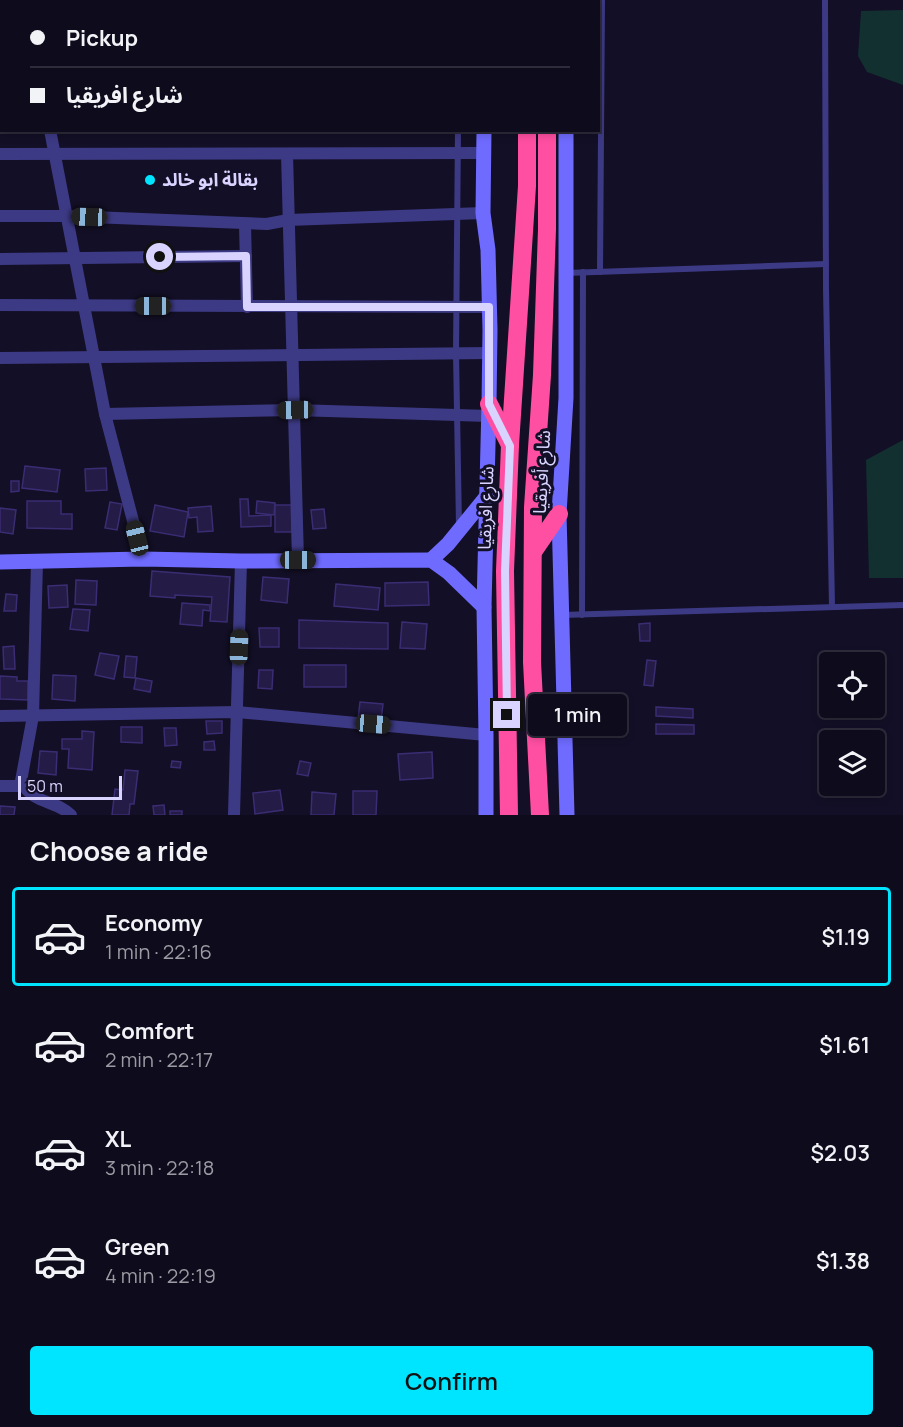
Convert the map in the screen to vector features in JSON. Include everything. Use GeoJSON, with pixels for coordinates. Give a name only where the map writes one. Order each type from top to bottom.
{"type":"FeatureCollection","features":[{"type":"Feature","properties":{"kind":"highway","name":"شارع افريقيا"},"geometry":{"type":"LineString","coordinates":[[509,815],[505,571],[510,446],[527,186],[526,132]]}},
{"type":"Feature","properties":{"kind":"highway"},"geometry":{"type":"LineString","coordinates":[[540,815],[532,662],[532,552],[542,375],[548,132]]}},
{"type":"Feature","properties":{"kind":"highway"},"geometry":{"type":"LineString","coordinates":[[489,410],[510,446]]}},
{"type":"Feature","properties":{"kind":"highway"},"geometry":{"type":"LineString","coordinates":[[532,552],[559,514]]}},
{"type":"Feature","properties":{"kind":"street"},"geometry":{"type":"LineString","coordinates":[[50,132],[105,414],[143,559]]}},
{"type":"Feature","properties":{"kind":"street"},"geometry":{"type":"LineString","coordinates":[[0,216],[66,216],[267,224],[288,220],[483,213],[484,132]]}},
{"type":"Feature","properties":{"kind":"street","name":"شارع أفريقيا"},"geometry":{"type":"LineString","coordinates":[[566,132],[566,398],[559,514],[567,815]]}},
{"type":"Feature","properties":{"kind":"street"},"geometry":{"type":"LineString","coordinates":[[0,154],[483,153]]}},
{"type":"Feature","properties":{"kind":"street"},"geometry":{"type":"LineString","coordinates":[[287,154],[298,560]]}},
{"type":"Feature","properties":{"kind":"street","name":"شارع افريقيا"},"geometry":{"type":"LineString","coordinates":[[483,213],[488,250],[490,353],[484,607],[486,815]]}},
{"type":"Feature","properties":{"kind":"street"},"geometry":{"type":"LineString","coordinates":[[245,224],[247,307]]}},
{"type":"Feature","properties":{"kind":"street"},"geometry":{"type":"LineString","coordinates":[[0,259],[246,256]]}},
{"type":"Feature","properties":{"kind":"street"},"geometry":{"type":"LineString","coordinates":[[0,305],[489,307]]}},
{"type":"Feature","properties":{"kind":"street"},"geometry":{"type":"LineString","coordinates":[[0,358],[490,353]]}},
{"type":"Feature","properties":{"kind":"street"},"geometry":{"type":"LineString","coordinates":[[105,414],[295,410],[458,415],[489,410]]}},
{"type":"Feature","properties":{"kind":"street"},"geometry":{"type":"LineString","coordinates":[[432,560],[459,531],[487,495]]}},
{"type":"Feature","properties":{"kind":"street"},"geometry":{"type":"LineString","coordinates":[[0,562],[143,559],[432,560],[484,607]]}},
{"type":"Feature","properties":{"kind":"street"},"geometry":{"type":"LineString","coordinates":[[234,815],[242,561]]}},
{"type":"Feature","properties":{"kind":"street"},"geometry":{"type":"LineString","coordinates":[[37,562],[33,716],[21,780],[28,792],[39,800],[62,808],[71,815]]}},
{"type":"Feature","properties":{"kind":"street"},"geometry":{"type":"LineString","coordinates":[[0,716],[237,712],[486,735]]}},
{"type":"Feature","properties":{"kind":"street"},"geometry":{"type":"LineString","coordinates":[[0,786],[24,786]]}},
{"type":"Feature","properties":{"kind":"lane"},"geometry":{"type":"LineString","coordinates":[[600,272],[602,0]]}},
{"type":"Feature","properties":{"kind":"lane"},"geometry":{"type":"LineString","coordinates":[[825,0],[826,264],[832,606]]}},
{"type":"Feature","properties":{"kind":"lane"},"geometry":{"type":"LineString","coordinates":[[458,132],[456,353],[459,531]]}},
{"type":"Feature","properties":{"kind":"lane"},"geometry":{"type":"LineString","coordinates":[[566,273],[826,264]]}},
{"type":"Feature","properties":{"kind":"lane"},"geometry":{"type":"LineString","coordinates":[[582,615],[583,272]]}},
{"type":"Feature","properties":{"kind":"lane"},"geometry":{"type":"LineString","coordinates":[[562,615],[903,605]]}},
{"type":"Feature","properties":{"kind":"green space"},"geometry":{"type":"Polygon","coordinates":[[[903,10],[903,85],[867,72],[858,56],[861,11],[903,10]]]}},
{"type":"Feature","properties":{"kind":"green space"},"geometry":{"type":"Polygon","coordinates":[[[903,440],[903,578],[869,578],[866,460],[903,440]]]}},
{"type":"Feature","properties":{"kind":"building"},"geometry":{"type":"Polygon","coordinates":[[[25,466],[60,470],[57,492],[22,488],[25,466]]]}},
{"type":"Feature","properties":{"kind":"building"},"geometry":{"type":"Polygon","coordinates":[[[106,468],[107,490],[86,491],[85,469],[106,468]]]}},
{"type":"Feature","properties":{"kind":"building"},"geometry":{"type":"Polygon","coordinates":[[[11,481],[19,481],[19,491],[11,492],[11,481]]]}},
{"type":"Feature","properties":{"kind":"building"},"geometry":{"type":"Polygon","coordinates":[[[240,499],[248,499],[249,516],[271,515],[271,526],[241,527],[240,499]]]}},
{"type":"Feature","properties":{"kind":"building"},"geometry":{"type":"Polygon","coordinates":[[[27,501],[61,501],[61,514],[72,514],[72,529],[27,528],[27,501]]]}},
{"type":"Feature","properties":{"kind":"building"},"geometry":{"type":"Polygon","coordinates":[[[257,501],[275,503],[274,515],[256,513],[257,501]]]}},
{"type":"Feature","properties":{"kind":"building"},"geometry":{"type":"Polygon","coordinates":[[[110,502],[122,504],[117,530],[105,528],[110,502]]]}},
{"type":"Feature","properties":{"kind":"building"},"geometry":{"type":"Polygon","coordinates":[[[155,505],[188,512],[184,537],[150,531],[155,505]]]}},
{"type":"Feature","properties":{"kind":"building"},"geometry":{"type":"Polygon","coordinates":[[[275,505],[292,505],[292,532],[275,532],[275,505]]]}},
{"type":"Feature","properties":{"kind":"building"},"geometry":{"type":"Polygon","coordinates":[[[211,506],[213,531],[198,532],[197,517],[189,518],[188,508],[211,506]]]}},
{"type":"Feature","properties":{"kind":"building"},"geometry":{"type":"Polygon","coordinates":[[[0,508],[16,510],[13,534],[0,532],[0,508]]]}},
{"type":"Feature","properties":{"kind":"building"},"geometry":{"type":"Polygon","coordinates":[[[324,509],[326,528],[313,529],[311,510],[324,509]]]}},
{"type":"Feature","properties":{"kind":"building"},"geometry":{"type":"Polygon","coordinates":[[[152,571],[230,577],[227,622],[210,621],[212,597],[150,596],[152,571]]]}},
{"type":"Feature","properties":{"kind":"building"},"geometry":{"type":"Polygon","coordinates":[[[263,577],[289,579],[287,603],[261,600],[263,577]]]}},
{"type":"Feature","properties":{"kind":"building"},"geometry":{"type":"Polygon","coordinates":[[[76,580],[97,581],[96,605],[75,604],[76,580]]]}},
{"type":"Feature","properties":{"kind":"building"},"geometry":{"type":"Polygon","coordinates":[[[428,582],[429,605],[385,606],[385,583],[428,582]]]}},
{"type":"Feature","properties":{"kind":"building"},"geometry":{"type":"Polygon","coordinates":[[[336,584],[380,588],[378,610],[334,606],[336,584]]]}},
{"type":"Feature","properties":{"kind":"building"},"geometry":{"type":"Polygon","coordinates":[[[67,585],[68,607],[49,608],[48,586],[67,585]]]}},
{"type":"Feature","properties":{"kind":"building"},"geometry":{"type":"Polygon","coordinates":[[[6,594],[17,595],[16,611],[4,611],[6,594]]]}},
{"type":"Feature","properties":{"kind":"building"},"geometry":{"type":"Polygon","coordinates":[[[182,603],[210,605],[210,611],[203,610],[202,626],[180,624],[182,603]]]}},
{"type":"Feature","properties":{"kind":"building"},"geometry":{"type":"Polygon","coordinates":[[[73,609],[90,610],[88,631],[70,629],[73,609]]]}},
{"type":"Feature","properties":{"kind":"building"},"geometry":{"type":"Polygon","coordinates":[[[299,620],[388,623],[388,649],[299,648],[299,620]]]}},
{"type":"Feature","properties":{"kind":"building"},"geometry":{"type":"Polygon","coordinates":[[[402,622],[427,624],[425,649],[400,648],[402,622]]]}},
{"type":"Feature","properties":{"kind":"building"},"geometry":{"type":"Polygon","coordinates":[[[650,623],[650,641],[640,641],[639,624],[650,623]]]}},
{"type":"Feature","properties":{"kind":"building"},"geometry":{"type":"Polygon","coordinates":[[[259,628],[279,628],[279,647],[260,647],[259,628]]]}},
{"type":"Feature","properties":{"kind":"building"},"geometry":{"type":"Polygon","coordinates":[[[14,646],[15,669],[4,669],[3,647],[14,646]]]}},
{"type":"Feature","properties":{"kind":"building"},"geometry":{"type":"Polygon","coordinates":[[[100,653],[119,656],[114,679],[95,675],[100,653]]]}},
{"type":"Feature","properties":{"kind":"building"},"geometry":{"type":"Polygon","coordinates":[[[126,656],[137,657],[135,678],[124,677],[126,656]]]}},
{"type":"Feature","properties":{"kind":"building"},"geometry":{"type":"Polygon","coordinates":[[[647,660],[656,661],[653,686],[644,685],[647,660]]]}},
{"type":"Feature","properties":{"kind":"building"},"geometry":{"type":"Polygon","coordinates":[[[304,665],[346,665],[346,687],[304,687],[304,665]]]}},
{"type":"Feature","properties":{"kind":"building"},"geometry":{"type":"Polygon","coordinates":[[[259,670],[273,670],[272,689],[258,688],[259,670]]]}},
{"type":"Feature","properties":{"kind":"building"},"geometry":{"type":"Polygon","coordinates":[[[53,675],[76,676],[75,701],[52,699],[53,675]]]}},
{"type":"Feature","properties":{"kind":"building"},"geometry":{"type":"Polygon","coordinates":[[[0,676],[17,677],[17,681],[28,681],[28,700],[0,699],[0,676]]]}},
{"type":"Feature","properties":{"kind":"building"},"geometry":{"type":"Polygon","coordinates":[[[136,678],[152,681],[150,692],[134,689],[136,678]]]}},
{"type":"Feature","properties":{"kind":"building"},"geometry":{"type":"Polygon","coordinates":[[[360,702],[383,704],[381,721],[358,719],[360,702]]]}},
{"type":"Feature","properties":{"kind":"building"},"geometry":{"type":"Polygon","coordinates":[[[656,707],[693,709],[693,718],[656,716],[656,707]]]}},
{"type":"Feature","properties":{"kind":"building"},"geometry":{"type":"Polygon","coordinates":[[[206,721],[222,721],[222,733],[207,734],[206,721]]]}},
{"type":"Feature","properties":{"kind":"building"},"geometry":{"type":"Polygon","coordinates":[[[656,724],[694,725],[694,734],[656,734],[656,724]]]}},
{"type":"Feature","properties":{"kind":"building"},"geometry":{"type":"Polygon","coordinates":[[[121,727],[142,727],[142,743],[121,742],[121,727]]]}},
{"type":"Feature","properties":{"kind":"building"},"geometry":{"type":"Polygon","coordinates":[[[164,728],[176,728],[177,745],[165,746],[164,728]]]}},
{"type":"Feature","properties":{"kind":"building"},"geometry":{"type":"Polygon","coordinates":[[[82,731],[94,732],[92,770],[68,768],[69,749],[62,749],[62,739],[82,739],[82,731]]]}},
{"type":"Feature","properties":{"kind":"building"},"geometry":{"type":"Polygon","coordinates":[[[214,741],[215,750],[204,750],[204,742],[214,741]]]}},
{"type":"Feature","properties":{"kind":"building"},"geometry":{"type":"Polygon","coordinates":[[[40,751],[57,752],[56,775],[38,773],[40,751]]]}},
{"type":"Feature","properties":{"kind":"building"},"geometry":{"type":"Polygon","coordinates":[[[432,752],[433,778],[400,780],[398,754],[432,752]]]}},
{"type":"Feature","properties":{"kind":"building"},"geometry":{"type":"Polygon","coordinates":[[[172,761],[181,762],[180,768],[171,767],[172,761]]]}},
{"type":"Feature","properties":{"kind":"building"},"geometry":{"type":"Polygon","coordinates":[[[300,761],[311,763],[308,776],[297,774],[300,761]]]}},
{"type":"Feature","properties":{"kind":"building"},"geometry":{"type":"Polygon","coordinates":[[[125,770],[138,771],[134,804],[130,804],[129,815],[112,815],[115,789],[123,790],[125,770]]]}},
{"type":"Feature","properties":{"kind":"building"},"geometry":{"type":"Polygon","coordinates":[[[280,790],[283,810],[255,814],[253,793],[280,790]]]}},
{"type":"Feature","properties":{"kind":"building"},"geometry":{"type":"Polygon","coordinates":[[[353,791],[377,791],[376,815],[353,815],[353,791]]]}},
{"type":"Feature","properties":{"kind":"building"},"geometry":{"type":"Polygon","coordinates":[[[312,792],[336,794],[334,815],[311,815],[312,792]]]}},
{"type":"Feature","properties":{"kind":"building"},"geometry":{"type":"Polygon","coordinates":[[[164,805],[165,815],[154,815],[153,806],[164,805]]]}},
{"type":"Feature","properties":{"kind":"building"},"geometry":{"type":"Polygon","coordinates":[[[0,806],[15,807],[14,815],[0,815],[0,806]]]}},
{"type":"Feature","properties":{"kind":"building"},"geometry":{"type":"Polygon","coordinates":[[[170,811],[182,811],[182,815],[170,815],[170,811]]]}},
{"type":"Feature","properties":{"kind":"place","name":"بقالة ابو خالد"},"geometry":{"type":"Point","coordinates":[150,180]}},
{"type":"Feature","properties":{"kind":"route"},"geometry":{"type":"LineString","coordinates":[[160,257],[246,256],[247,307],[489,307],[489,404],[510,446],[505,571],[507,715]]}}]}
